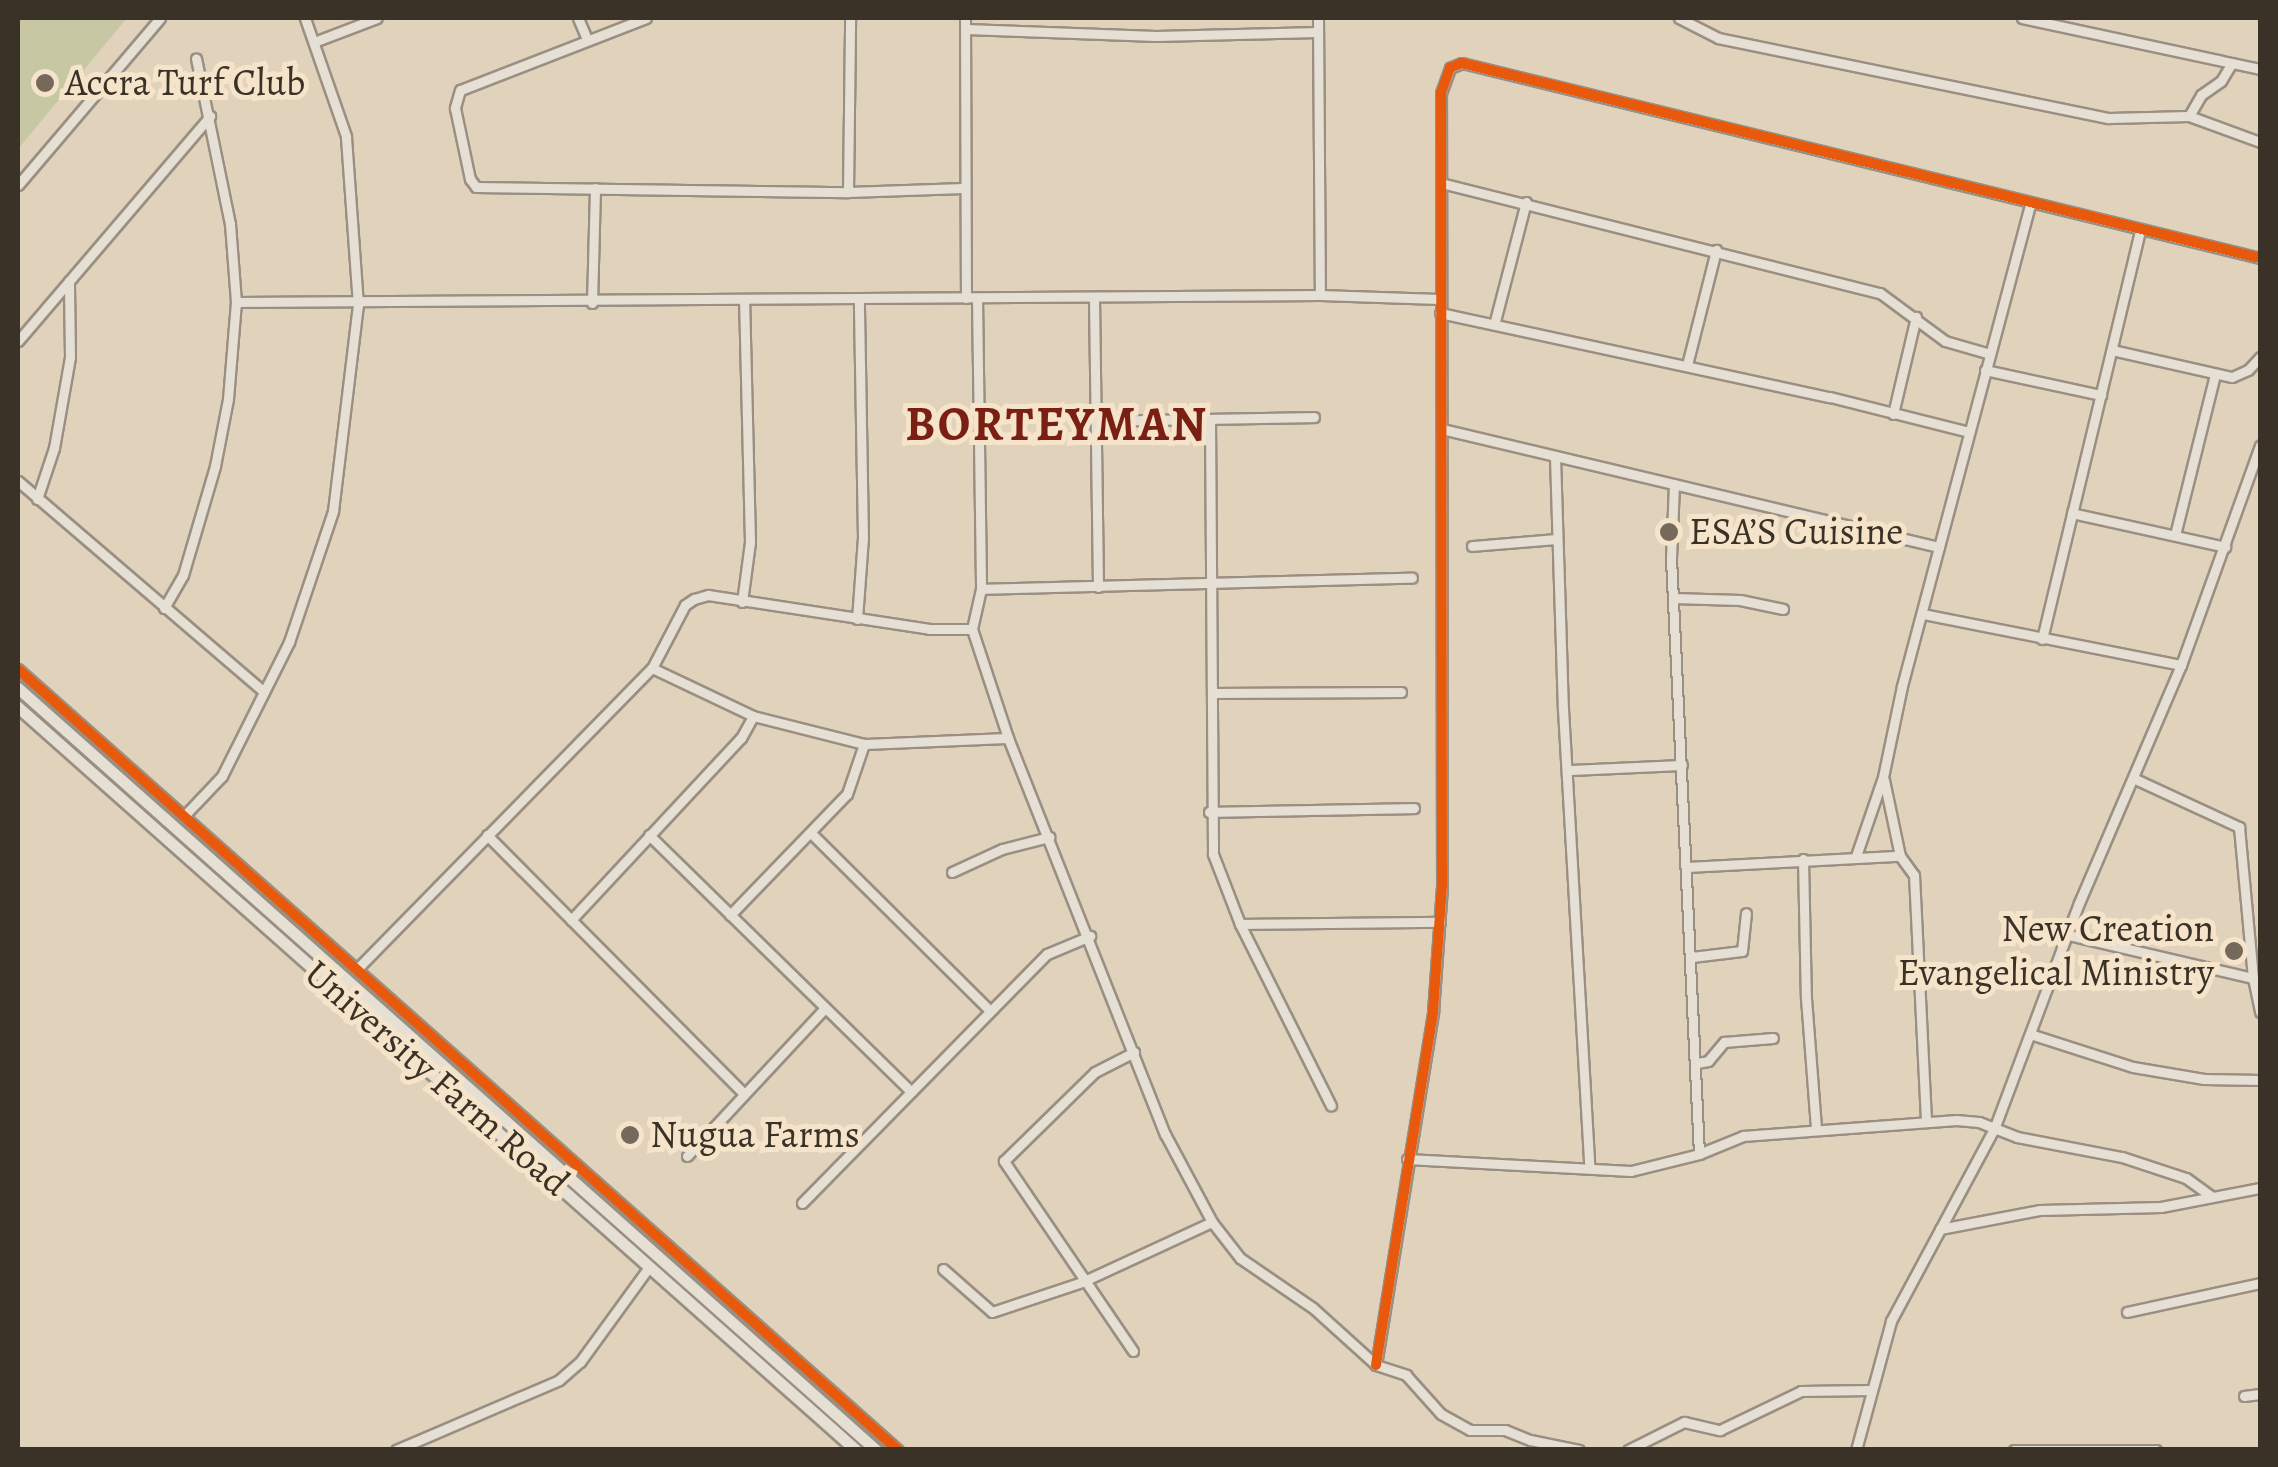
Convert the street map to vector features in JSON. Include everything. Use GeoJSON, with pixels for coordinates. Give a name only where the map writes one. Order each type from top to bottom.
{"type":"FeatureCollection","features":[{"type":"Feature","properties":{"kind":"street"},"geometry":{"type":"LineString","coordinates":[[18,186],[160,18]]}},
{"type":"Feature","properties":{"kind":"street"},"geometry":{"type":"LineString","coordinates":[[184,816],[222,776],[264,692],[310,590],[334,511],[358,305],[346,136],[305,18]]}},
{"type":"Feature","properties":{"kind":"street"},"geometry":{"type":"LineString","coordinates":[[314,42],[378,18]]}},
{"type":"Feature","properties":{"kind":"street"},"geometry":{"type":"LineString","coordinates":[[578,18],[586,37]]}},
{"type":"Feature","properties":{"kind":"street"},"geometry":{"type":"LineString","coordinates":[[646,18],[586,37],[471,82],[460,90],[454,102],[470,179],[476,187],[848,192],[963,188]]}},
{"type":"Feature","properties":{"kind":"street"},"geometry":{"type":"LineString","coordinates":[[848,192],[850,18]]}},
{"type":"Feature","properties":{"kind":"street"},"geometry":{"type":"LineString","coordinates":[[1318,18],[1320,295]]}},
{"type":"Feature","properties":{"kind":"street"},"geometry":{"type":"LineString","coordinates":[[1678,18],[1718,38],[2095,116],[2189,116],[2260,142]]}},
{"type":"Feature","properties":{"kind":"street"},"geometry":{"type":"LineString","coordinates":[[2022,18],[2260,70]]}},
{"type":"Feature","properties":{"kind":"street"},"geometry":{"type":"LineString","coordinates":[[1318,32],[1156,36],[966,23],[963,188],[971,298],[981,589],[972,629],[1008,738],[1090,936],[1165,1134],[1212,1222],[1240,1258],[1313,1308],[1376,1365],[1406,1375],[1441,1414],[1470,1430],[1504,1430],[1579,1450]]}},
{"type":"Feature","properties":{"kind":"street"},"geometry":{"type":"LineString","coordinates":[[164,608],[183,575],[215,466],[228,399],[236,302],[230,224],[196,58]]}},
{"type":"Feature","properties":{"kind":"street"},"geometry":{"type":"LineString","coordinates":[[2189,116],[2201,95],[2221,81],[2232,63]]}},
{"type":"Feature","properties":{"kind":"street"},"geometry":{"type":"LineString","coordinates":[[1376,1365],[1432,1012],[1440,922],[1444,811],[1440,299],[1443,79],[1450,68],[1462,64],[2140,232],[2260,258]]}},
{"type":"Feature","properties":{"kind":"street"},"geometry":{"type":"LineString","coordinates":[[18,341],[210,116]]}},
{"type":"Feature","properties":{"kind":"street"},"geometry":{"type":"LineString","coordinates":[[1442,183],[1880,293],[1916,316],[1944,341],[1990,354]]}},
{"type":"Feature","properties":{"kind":"street"},"geometry":{"type":"LineString","coordinates":[[592,303],[595,188]]}},
{"type":"Feature","properties":{"kind":"street"},"geometry":{"type":"LineString","coordinates":[[1495,321],[1526,202]]}},
{"type":"Feature","properties":{"kind":"street"},"geometry":{"type":"LineString","coordinates":[[1856,856],[1883,777],[2030,204]]}},
{"type":"Feature","properties":{"kind":"street"},"geometry":{"type":"LineString","coordinates":[[2042,639],[2140,232]]}},
{"type":"Feature","properties":{"kind":"street"},"geometry":{"type":"LineString","coordinates":[[1687,365],[1716,250]]}},
{"type":"Feature","properties":{"kind":"street"},"geometry":{"type":"LineString","coordinates":[[37,499],[54,448],[70,357],[68,281]]}},
{"type":"Feature","properties":{"kind":"street"},"geometry":{"type":"LineString","coordinates":[[236,302],[358,305],[1320,295],[1440,299]]}},
{"type":"Feature","properties":{"kind":"street"},"geometry":{"type":"LineString","coordinates":[[1094,298],[1098,587]]}},
{"type":"Feature","properties":{"kind":"street"},"geometry":{"type":"LineString","coordinates":[[857,619],[863,538],[859,300]]}},
{"type":"Feature","properties":{"kind":"street"},"geometry":{"type":"LineString","coordinates":[[742,602],[750,542],[744,302]]}},
{"type":"Feature","properties":{"kind":"street"},"geometry":{"type":"LineString","coordinates":[[1440,312],[1495,321],[1969,432]]}},
{"type":"Feature","properties":{"kind":"street"},"geometry":{"type":"LineString","coordinates":[[1893,414],[1916,316]]}},
{"type":"Feature","properties":{"kind":"street"},"geometry":{"type":"LineString","coordinates":[[2112,350],[2232,377],[2260,357]]}},
{"type":"Feature","properties":{"kind":"street"},"geometry":{"type":"LineString","coordinates":[[1986,370],[2101,395]]}},
{"type":"Feature","properties":{"kind":"street"},"geometry":{"type":"LineString","coordinates":[[2175,536],[2215,374]]}},
{"type":"Feature","properties":{"kind":"street"},"geometry":{"type":"LineString","coordinates":[[1095,421],[1314,417]]}},
{"type":"Feature","properties":{"kind":"street"},"geometry":{"type":"LineString","coordinates":[[1210,420],[1208,583],[1213,693],[1209,812],[1213,854],[1240,924],[1330,1106]]}},
{"type":"Feature","properties":{"kind":"street"},"geometry":{"type":"LineString","coordinates":[[1442,429],[1939,547]]}},
{"type":"Feature","properties":{"kind":"street"},"geometry":{"type":"LineString","coordinates":[[1856,1450],[1892,1321],[1994,1129],[2068,935],[2180,664],[2260,446]]}},
{"type":"Feature","properties":{"kind":"street"},"geometry":{"type":"LineString","coordinates":[[1556,458],[1555,539],[1590,1165]]}},
{"type":"Feature","properties":{"kind":"street"},"geometry":{"type":"LineString","coordinates":[[18,481],[264,692]]}},
{"type":"Feature","properties":{"kind":"street"},"geometry":{"type":"LineString","coordinates":[[1674,484],[1673,598],[1699,1154]]}},
{"type":"Feature","properties":{"kind":"street"},"geometry":{"type":"LineString","coordinates":[[2072,513],[2224,547]]}},
{"type":"Feature","properties":{"kind":"street"},"geometry":{"type":"LineString","coordinates":[[1472,546],[1555,539]]}},
{"type":"Feature","properties":{"kind":"street"},"geometry":{"type":"LineString","coordinates":[[981,589],[1412,578]]}},
{"type":"Feature","properties":{"kind":"street"},"geometry":{"type":"LineString","coordinates":[[356,969],[652,668],[685,605],[708,595],[929,629],[972,629]]}},
{"type":"Feature","properties":{"kind":"street"},"geometry":{"type":"LineString","coordinates":[[1673,598],[1740,600],[1783,610]]}},
{"type":"Feature","properties":{"kind":"street"},"geometry":{"type":"LineString","coordinates":[[1922,614],[2180,664]]}},
{"type":"Feature","properties":{"kind":"street"},"geometry":{"type":"LineString","coordinates":[[652,668],[754,716],[864,744],[1008,738]]}},
{"type":"Feature","properties":{"kind":"street"},"geometry":{"type":"LineString","coordinates":[[18,669],[898,1450]]}},
{"type":"Feature","properties":{"kind":"street","name":"University Farm Road"},"geometry":{"type":"LineString","coordinates":[[18,688],[876,1450]]}},
{"type":"Feature","properties":{"kind":"street"},"geometry":{"type":"LineString","coordinates":[[1213,693],[1401,692]]}},
{"type":"Feature","properties":{"kind":"street","name":"University Farm Road"},"geometry":{"type":"LineString","coordinates":[[18,707],[856,1450]]}},
{"type":"Feature","properties":{"kind":"street"},"geometry":{"type":"LineString","coordinates":[[570,920],[741,738],[754,716]]}},
{"type":"Feature","properties":{"kind":"street"},"geometry":{"type":"LineString","coordinates":[[730,915],[847,794],[864,744]]}},
{"type":"Feature","properties":{"kind":"street"},"geometry":{"type":"LineString","coordinates":[[1570,770],[1682,765]]}},
{"type":"Feature","properties":{"kind":"street"},"geometry":{"type":"LineString","coordinates":[[1883,777],[1900,856],[1914,874],[1926,1120]]}},
{"type":"Feature","properties":{"kind":"street"},"geometry":{"type":"LineString","coordinates":[[2133,778],[2239,827],[2253,978],[2260,1012]]}},
{"type":"Feature","properties":{"kind":"street"},"geometry":{"type":"LineString","coordinates":[[1209,812],[1414,808]]}},
{"type":"Feature","properties":{"kind":"street"},"geometry":{"type":"LineString","coordinates":[[812,834],[989,1010]]}},
{"type":"Feature","properties":{"kind":"street"},"geometry":{"type":"LineString","coordinates":[[488,835],[744,1094]]}},
{"type":"Feature","properties":{"kind":"street"},"geometry":{"type":"LineString","coordinates":[[649,836],[911,1092]]}},
{"type":"Feature","properties":{"kind":"street"},"geometry":{"type":"LineString","coordinates":[[952,872],[1002,849],[1049,837]]}},
{"type":"Feature","properties":{"kind":"street"},"geometry":{"type":"LineString","coordinates":[[1687,867],[1900,856]]}},
{"type":"Feature","properties":{"kind":"street"},"geometry":{"type":"LineString","coordinates":[[1803,859],[1806,998],[1816,1128]]}},
{"type":"Feature","properties":{"kind":"street"},"geometry":{"type":"LineString","coordinates":[[1692,957],[1742,951],[1746,913]]}},
{"type":"Feature","properties":{"kind":"street"},"geometry":{"type":"LineString","coordinates":[[1240,924],[1440,922]]}},
{"type":"Feature","properties":{"kind":"street"},"geometry":{"type":"LineString","coordinates":[[2068,935],[2253,978]]}},
{"type":"Feature","properties":{"kind":"street"},"geometry":{"type":"LineString","coordinates":[[802,1203],[1048,954],[1090,936]]}},
{"type":"Feature","properties":{"kind":"street"},"geometry":{"type":"LineString","coordinates":[[687,1156],[824,1008]]}},
{"type":"Feature","properties":{"kind":"street"},"geometry":{"type":"LineString","coordinates":[[2030,1034],[2133,1067],[2204,1079],[2260,1080]]}},
{"type":"Feature","properties":{"kind":"street"},"geometry":{"type":"LineString","coordinates":[[1697,1063],[1708,1062],[1724,1042],[1773,1038]]}},
{"type":"Feature","properties":{"kind":"street"},"geometry":{"type":"LineString","coordinates":[[1133,1351],[1082,1282],[1004,1161],[1096,1072],[1134,1052]]}},
{"type":"Feature","properties":{"kind":"street"},"geometry":{"type":"LineString","coordinates":[[1408,1159],[1631,1170],[1699,1154],[1743,1136],[1926,1120],[1979,1122],[1994,1129],[2140,1162],[2186,1178],[2210,1196]]}},
{"type":"Feature","properties":{"kind":"street"},"geometry":{"type":"LineString","coordinates":[[1940,1230],[2040,1210],[2161,1207],[2260,1188]]}},
{"type":"Feature","properties":{"kind":"street"},"geometry":{"type":"LineString","coordinates":[[943,1269],[992,1312],[1082,1282],[1212,1222]]}},
{"type":"Feature","properties":{"kind":"street"},"geometry":{"type":"LineString","coordinates":[[396,1450],[559,1380],[580,1362],[649,1266]]}},
{"type":"Feature","properties":{"kind":"street"},"geometry":{"type":"LineString","coordinates":[[2127,1312],[2260,1283]]}},
{"type":"Feature","properties":{"kind":"street"},"geometry":{"type":"LineString","coordinates":[[1628,1450],[1684,1422],[1720,1430],[1801,1391],[1870,1390]]}},
{"type":"Feature","properties":{"kind":"street"},"geometry":{"type":"LineString","coordinates":[[2244,1396],[2260,1394]]}},
{"type":"Feature","properties":{"kind":"street"},"geometry":{"type":"LineString","coordinates":[[2014,1450],[2156,1450]]}},
{"type":"Feature","properties":{"kind":"green space","name":"Accra Turf Club"},"geometry":{"type":"Polygon","coordinates":[[[18,18],[127,18],[18,149],[18,18]]]}},
{"type":"Feature","properties":{"kind":"cycle path"},"geometry":{"type":"LineString","coordinates":[[1376,1365],[1433,1012],[1442,886],[1441,93],[1450,68],[1462,63],[2260,258]]}},
{"type":"Feature","properties":{"kind":"cycle path"},"geometry":{"type":"LineString","coordinates":[[18,669],[898,1450]]}},
{"type":"Feature","properties":{"kind":"place","name":"Accra Turf Club"},"geometry":{"type":"Point","coordinates":[45,83]}},
{"type":"Feature","properties":{"kind":"place","name":"ESA’S Cuisine"},"geometry":{"type":"Point","coordinates":[1669,532]}},
{"type":"Feature","properties":{"kind":"place","name":"New Creation Evangelical Ministry"},"geometry":{"type":"Point","coordinates":[2234,951]}},
{"type":"Feature","properties":{"kind":"place","name":"Nugua Farms"},"geometry":{"type":"Point","coordinates":[630,1135]}},
{"type":"Feature","properties":{"kind":"district","name":"BORTEYMAN"},"geometry":{"type":"Point","coordinates":[1057,425]}}]}
